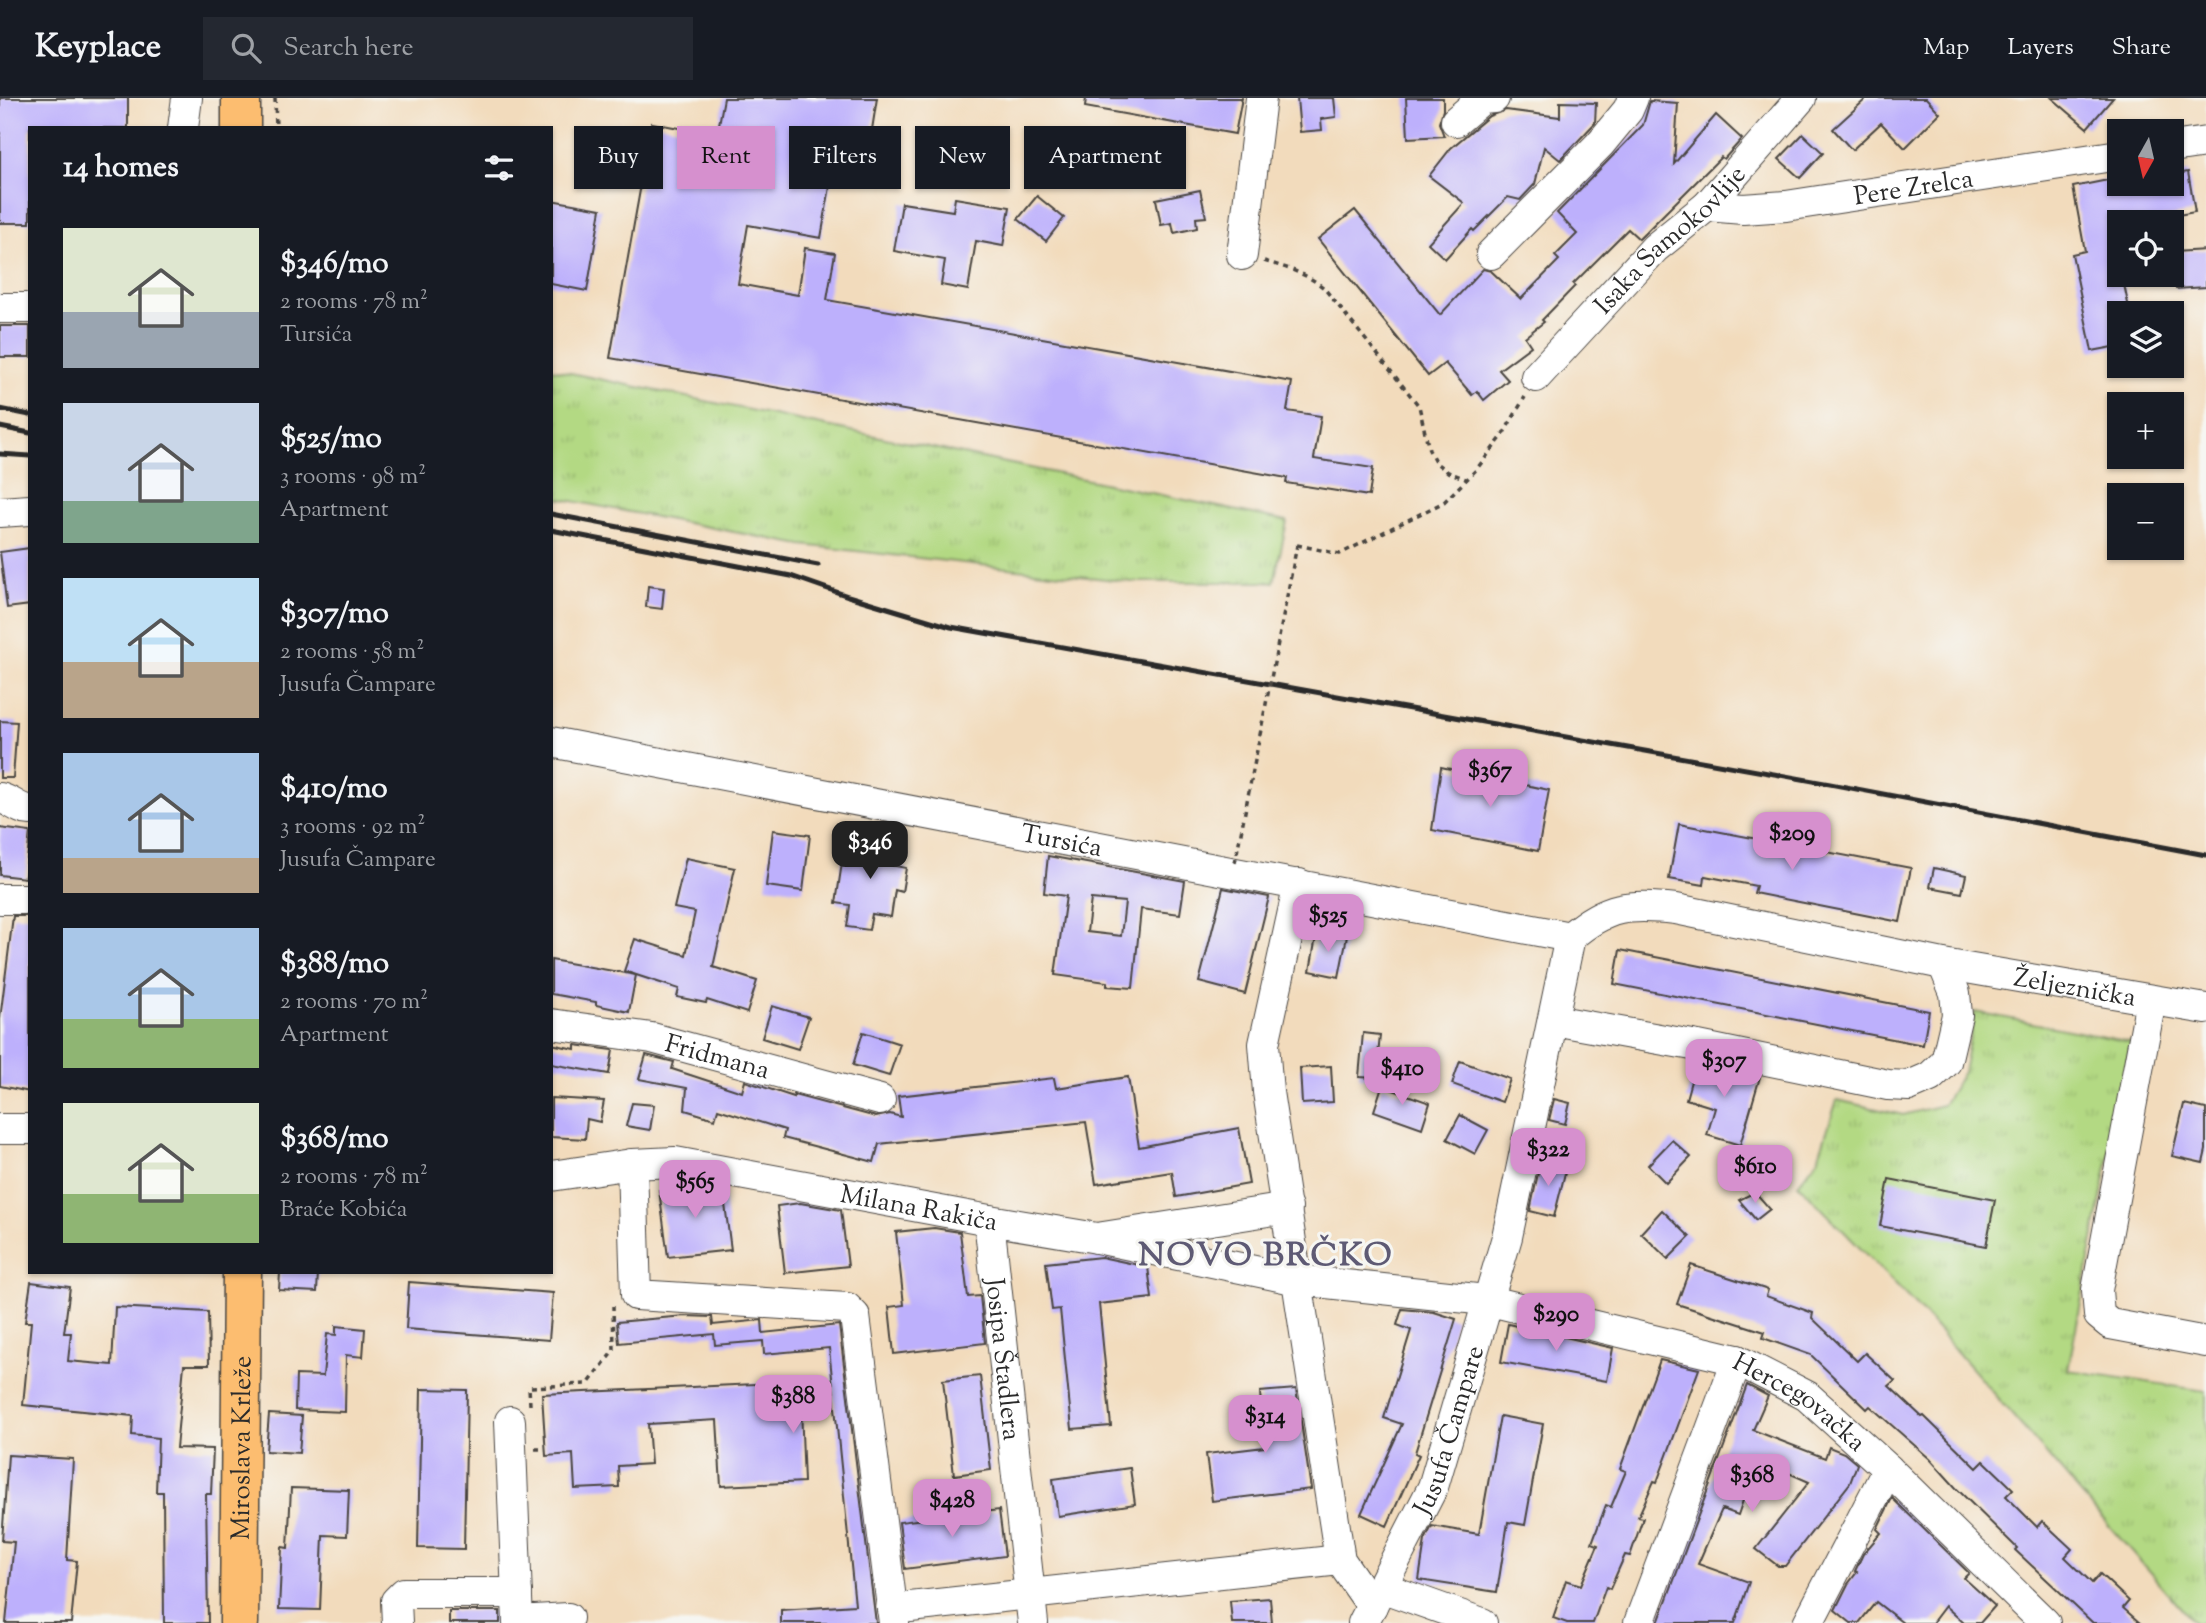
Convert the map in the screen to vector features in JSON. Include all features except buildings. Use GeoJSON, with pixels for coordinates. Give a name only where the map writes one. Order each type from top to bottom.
{"type":"FeatureCollection","features":[{"type":"Feature","properties":{"kind":"main road"},"geometry":{"type":"LineString","coordinates":[[241,98],[242,126]]}},
{"type":"Feature","properties":{"kind":"main road","name":"Miroslava Krleže"},"geometry":{"type":"LineString","coordinates":[[239,1623],[242,1274]]}},
{"type":"Feature","properties":{"kind":"street"},"geometry":{"type":"LineString","coordinates":[[183,126],[187,98]]}},
{"type":"Feature","properties":{"kind":"street"},"geometry":{"type":"LineString","coordinates":[[1241,255],[1261,98]]}},
{"type":"Feature","properties":{"kind":"street"},"geometry":{"type":"LineString","coordinates":[[1456,121],[1482,99],[1494,98]]}},
{"type":"Feature","properties":{"kind":"street"},"geometry":{"type":"LineString","coordinates":[[1490,254],[1600,144],[1628,110],[1633,98]]}},
{"type":"Feature","properties":{"kind":"street","name":"Isaka Samokovlije"},"geometry":{"type":"LineString","coordinates":[[1536,377],[1655,248],[1707,206],[1789,99]]}},
{"type":"Feature","properties":{"kind":"street"},"geometry":{"type":"LineString","coordinates":[[2184,145],[2206,142]]}},
{"type":"Feature","properties":{"kind":"street","name":"Pere Zrelca"},"geometry":{"type":"LineString","coordinates":[[1707,206],[1743,209],[1786,206],[2107,157]]}},
{"type":"Feature","properties":{"kind":"street"},"geometry":{"type":"LineString","coordinates":[[0,308],[28,308]]}},
{"type":"Feature","properties":{"kind":"street"},"geometry":{"type":"LineString","coordinates":[[0,512],[28,510]]}},
{"type":"Feature","properties":{"kind":"street","name":"Tursića"},"geometry":{"type":"LineString","coordinates":[[553,742],[1570,937]]}},
{"type":"Feature","properties":{"kind":"street"},"geometry":{"type":"LineString","coordinates":[[0,799],[13,802],[22,810],[28,810]]}},
{"type":"Feature","properties":{"kind":"street"},"geometry":{"type":"LineString","coordinates":[[1299,884],[1264,1044],[1268,1092],[1340,1560],[1372,1606],[1482,1623]]}},
{"type":"Feature","properties":{"kind":"street"},"geometry":{"type":"LineString","coordinates":[[0,899],[28,899]]}},
{"type":"Feature","properties":{"kind":"street","name":"Željeznička"},"geometry":{"type":"LineString","coordinates":[[1570,937],[1611,911],[1645,905],[1943,964],[2206,1009]]}},
{"type":"Feature","properties":{"kind":"street","name":"Jusufa Čampare"},"geometry":{"type":"LineString","coordinates":[[1372,1606],[1433,1487],[1486,1300],[1507,1237],[1570,937]]}},
{"type":"Feature","properties":{"kind":"street"},"geometry":{"type":"LineString","coordinates":[[1553,1020],[1888,1085],[1909,1086],[1930,1077],[1946,1062],[1957,1016],[1955,993],[1943,964]]}},
{"type":"Feature","properties":{"kind":"street"},"geometry":{"type":"LineString","coordinates":[[2151,1000],[2097,1290],[2099,1315],[2110,1324],[2206,1342]]}},
{"type":"Feature","properties":{"kind":"street","name":"Fridmana"},"geometry":{"type":"LineString","coordinates":[[553,1024],[652,1038],[880,1100]]}},
{"type":"Feature","properties":{"kind":"street"},"geometry":{"type":"LineString","coordinates":[[0,1129],[28,1129]]}},
{"type":"Feature","properties":{"kind":"street","name":"Milana Rakiča"},"geometry":{"type":"LineString","coordinates":[[553,1176],[632,1164],[675,1162],[1097,1238],[1287,1208]]}},
{"type":"Feature","properties":{"kind":"street"},"geometry":{"type":"LineString","coordinates":[[632,1164],[636,1295],[847,1308],[855,1316],[893,1616],[1032,1609],[1340,1560]]}},
{"type":"Feature","properties":{"kind":"street","name":"Josipa Štadlera"},"geometry":{"type":"LineString","coordinates":[[989,1220],[1032,1609]]}},
{"type":"Feature","properties":{"kind":"street","name":"Hercegovačka"},"geometry":{"type":"LineString","coordinates":[[1097,1238],[1298,1280],[1486,1300],[1737,1360],[1807,1396],[1888,1469],[2034,1619]]}},
{"type":"Feature","properties":{"kind":"street"},"geometry":{"type":"LineString","coordinates":[[1639,1623],[1737,1360]]}},
{"type":"Feature","properties":{"kind":"street"},"geometry":{"type":"LineString","coordinates":[[510,1421],[518,1613]]}},
{"type":"Feature","properties":{"kind":"street"},"geometry":{"type":"LineString","coordinates":[[1808,1623],[1888,1469]]}},
{"type":"Feature","properties":{"kind":"street"},"geometry":{"type":"LineString","coordinates":[[397,1623],[396,1601],[404,1593],[518,1613],[568,1618]]}},
{"type":"Feature","properties":{"kind":"path"},"geometry":{"type":"LineString","coordinates":[[275,98],[276,126]]}},
{"type":"Feature","properties":{"kind":"path"},"geometry":{"type":"LineString","coordinates":[[1241,255],[1297,271],[1311,277],[1324,288],[1419,406],[1429,450],[1436,463],[1448,472],[1466,479]]}},
{"type":"Feature","properties":{"kind":"path"},"geometry":{"type":"LineString","coordinates":[[1235,863],[1297,545],[1339,554],[1444,502],[1501,438],[1536,377]]}},
{"type":"Feature","properties":{"kind":"path"},"geometry":{"type":"LineString","coordinates":[[510,1421],[531,1421],[529,1387],[588,1384],[614,1350],[612,1296],[636,1295]]}},
{"type":"Feature","properties":{"kind":"green space"},"geometry":{"type":"Polygon","coordinates":[[[553,369],[1287,521],[1274,582],[1132,582],[802,545],[553,497],[553,369]]]}},
{"type":"Feature","properties":{"kind":"green space"},"geometry":{"type":"Polygon","coordinates":[[[1975,1012],[2131,1042],[2068,1370],[2206,1391],[2206,1623],[2194,1623],[1923,1313],[1798,1184],[1818,1159],[1837,1100],[1903,1115],[1943,1105],[1963,1072],[1975,1012]]]}},
{"type":"Feature","properties":{"kind":"railway"},"geometry":{"type":"LineString","coordinates":[[0,409],[28,415]]}},
{"type":"Feature","properties":{"kind":"railway"},"geometry":{"type":"LineString","coordinates":[[0,427],[28,433]]}},
{"type":"Feature","properties":{"kind":"railway"},"geometry":{"type":"LineString","coordinates":[[0,454],[28,456]]}},
{"type":"Feature","properties":{"kind":"railway"},"geometry":{"type":"LineString","coordinates":[[553,514],[818,565]]}},
{"type":"Feature","properties":{"kind":"railway"},"geometry":{"type":"LineString","coordinates":[[553,530],[791,576],[951,627],[1830,784],[2206,855]]}},
{"type":"Feature","properties":{"kind":"district","name":"NOVO BRČKO"},"geometry":{"type":"Point","coordinates":[1266,1253]}}]}
